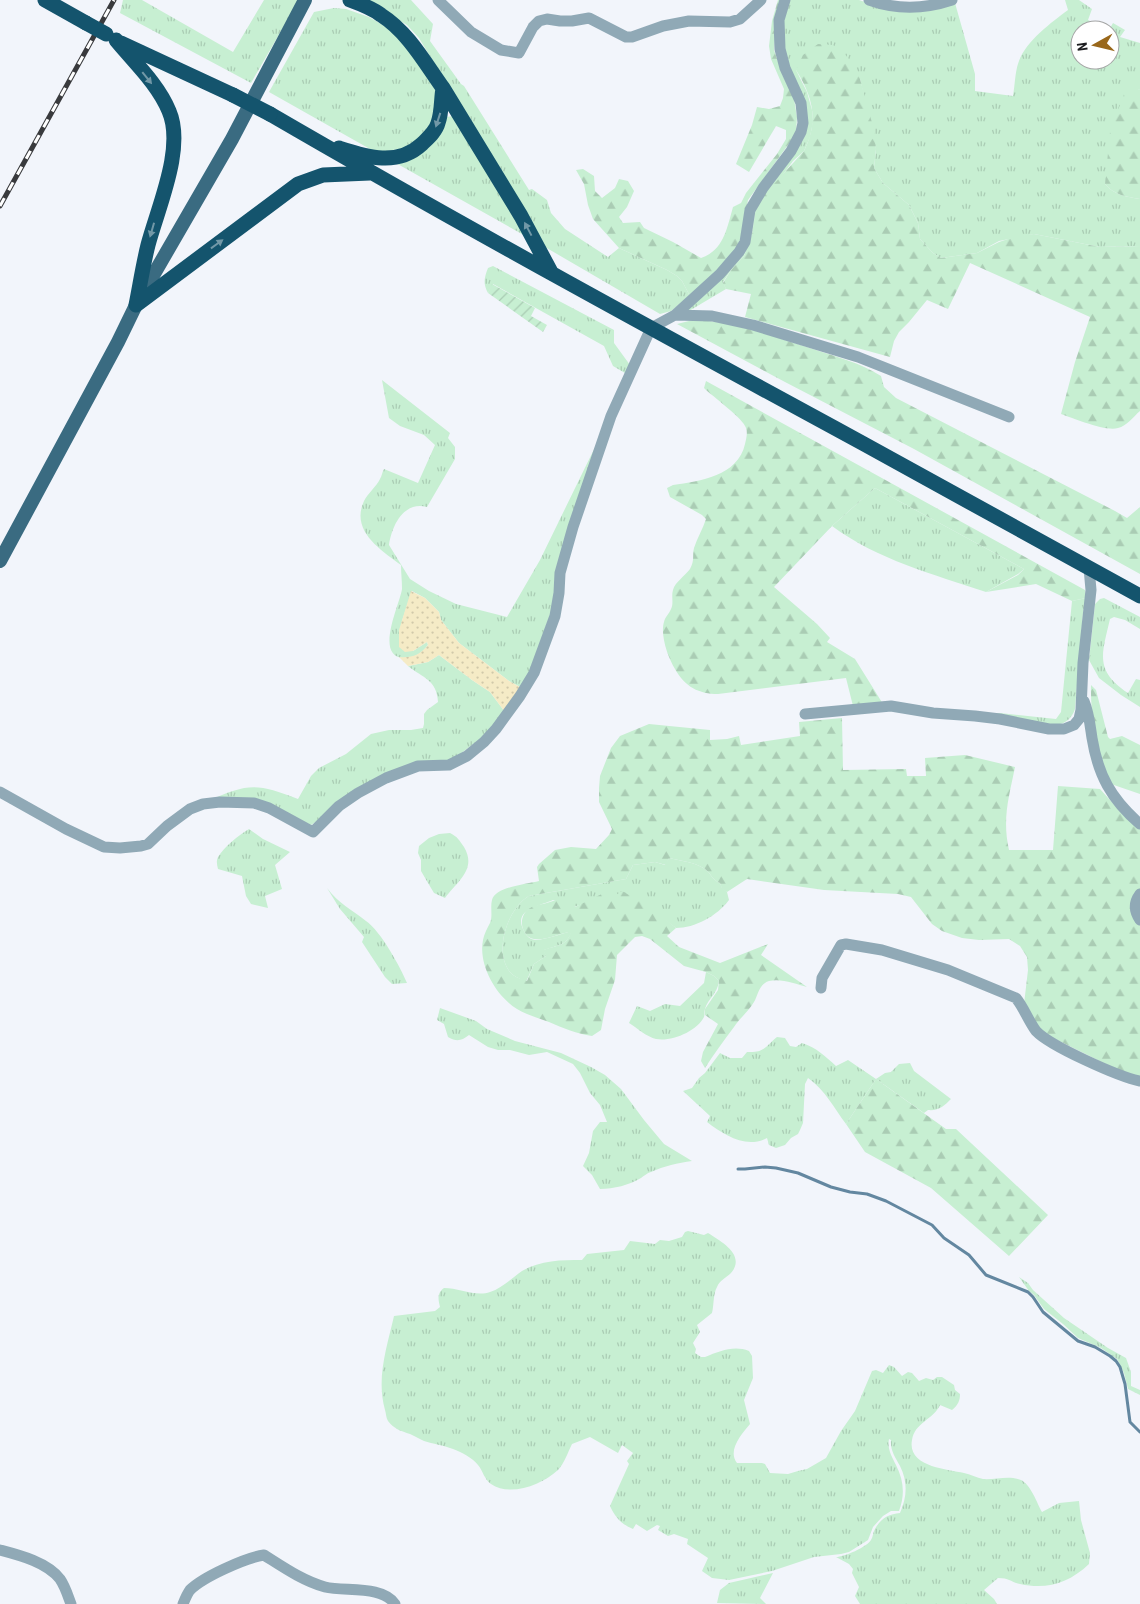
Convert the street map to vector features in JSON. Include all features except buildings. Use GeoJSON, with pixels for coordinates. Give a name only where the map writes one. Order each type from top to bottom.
{"type":"FeatureCollection","features":[{"type":"Feature","properties":{"kind":"highway"},"geometry":{"type":"LineString","coordinates":[[45,0],[111,37],[270,114],[477,233],[1140,596]]}},
{"type":"Feature","properties":{"kind":"highway"},"geometry":{"type":"LineString","coordinates":[[350,0],[382,15],[398,28],[414,48],[443,88],[521,216],[551,272]]}},
{"type":"Feature","properties":{"kind":"highway"},"geometry":{"type":"LineString","coordinates":[[111,37],[161,96],[174,126],[171,166],[148,246],[136,305]]}},
{"type":"Feature","properties":{"kind":"highway"},"geometry":{"type":"LineString","coordinates":[[319,143],[371,158],[389,158],[410,152],[427,140],[438,124],[443,88]]}},
{"type":"Feature","properties":{"kind":"highway"},"geometry":{"type":"LineString","coordinates":[[136,305],[298,184],[323,175],[370,173]]}},
{"type":"Feature","properties":{"kind":"main road"},"geometry":{"type":"LineString","coordinates":[[0,561],[136,305],[232,139],[305,0]]}},
{"type":"Feature","properties":{"kind":"street"},"geometry":{"type":"LineString","coordinates":[[438,0],[471,32],[501,50],[519,53],[533,27],[538,21],[547,19],[572,21],[589,18],[626,37],[632,37],[663,26],[683,22],[730,22],[740,19],[761,0]]}},
{"type":"Feature","properties":{"kind":"street"},"geometry":{"type":"LineString","coordinates":[[0,792],[81,838],[104,848],[148,844],[166,826],[190,809],[203,804],[220,802],[240,801],[254,803],[269,808],[313,832],[339,806],[386,778],[418,766],[449,764],[466,756],[484,742],[520,696],[534,673],[555,616],[560,573],[573,527],[611,416],[651,328],[675,315],[710,284],[739,252],[745,242],[750,210],[763,188],[791,151],[801,132],[803,123],[801,103],[785,68],[780,49],[779,20],[785,0]]}},
{"type":"Feature","properties":{"kind":"street"},"geometry":{"type":"LineString","coordinates":[[869,0],[879,4],[912,8],[952,0]]}},
{"type":"Feature","properties":{"kind":"street"},"geometry":{"type":"LineString","coordinates":[[675,315],[712,316],[753,325],[858,357],[1009,417]]}},
{"type":"Feature","properties":{"kind":"street"},"geometry":{"type":"LineString","coordinates":[[805,714],[891,706],[933,713],[975,716],[1049,729],[1064,730],[1074,725],[1079,719],[1082,697],[1083,662],[1091,590],[1089,568]]}},
{"type":"Feature","properties":{"kind":"street"},"geometry":{"type":"LineString","coordinates":[[1082,697],[1088,710],[1094,748],[1103,778],[1111,794],[1140,824]]}},
{"type":"Feature","properties":{"kind":"street"},"geometry":{"type":"LineString","coordinates":[[1140,894],[1136,899],[1135,907],[1140,920]]}},
{"type":"Feature","properties":{"kind":"street"},"geometry":{"type":"LineString","coordinates":[[821,988],[822,978],[841,945],[846,944],[882,950],[948,970],[1016,998],[1022,1005],[1030,1023],[1051,1042],[1119,1075],[1140,1081]]}},
{"type":"Feature","properties":{"kind":"street"},"geometry":{"type":"LineString","coordinates":[[0,1550],[29,1559],[53,1572],[60,1580],[72,1604]]}},
{"type":"Feature","properties":{"kind":"street"},"geometry":{"type":"LineString","coordinates":[[183,1604],[190,1591],[206,1578],[254,1556],[264,1555],[291,1572],[327,1588],[374,1592],[385,1596],[395,1604]]}},
{"type":"Feature","properties":{"kind":"green space"},"geometry":{"type":"Polygon","coordinates":[[[123,0],[142,0],[233,52],[264,0],[299,0],[251,83],[120,13],[123,0]]]}},
{"type":"Feature","properties":{"kind":"green space"},"geometry":{"type":"Polygon","coordinates":[[[366,0],[411,0],[433,24],[430,41],[464,86],[529,190],[532,189],[547,200],[551,213],[565,229],[608,257],[619,248],[667,270],[682,281],[690,296],[671,311],[660,314],[545,247],[419,38],[407,25],[366,0]]]}},
{"type":"Feature","properties":{"kind":"green space"},"geometry":{"type":"Polygon","coordinates":[[[778,0],[782,0],[776,24],[774,50],[794,99],[797,117],[796,134],[748,200],[740,241],[735,252],[690,296],[677,276],[619,248],[593,219],[584,184],[576,170],[583,169],[594,176],[595,191],[602,198],[615,188],[619,179],[628,181],[634,191],[627,207],[619,217],[623,223],[640,222],[644,228],[701,258],[715,250],[720,244],[729,223],[733,207],[741,203],[746,193],[777,154],[786,139],[786,130],[776,126],[749,172],[736,164],[752,125],[757,107],[769,109],[780,106],[783,98],[784,89],[771,59],[769,46],[772,21],[778,0]]]}},
{"type":"Feature","properties":{"kind":"green space"},"geometry":{"type":"Polygon","coordinates":[[[790,0],[859,0],[874,5],[955,3],[975,74],[975,91],[1013,96],[1018,65],[1027,46],[1040,32],[1068,10],[1065,0],[1079,0],[1092,9],[1088,20],[1070,20],[1070,70],[1120,70],[1120,37],[1140,43],[1140,89],[1138,90],[1105,184],[1117,193],[1140,199],[1140,246],[1100,247],[1034,234],[999,241],[977,253],[941,258],[933,253],[920,239],[918,223],[909,205],[883,183],[874,168],[876,149],[860,79],[796,70],[807,92],[812,110],[813,122],[810,137],[804,151],[793,161],[755,213],[752,234],[744,256],[723,282],[726,289],[689,311],[687,310],[803,138],[787,66],[782,26],[790,0]]]}},
{"type":"Feature","properties":{"kind":"green space"},"geometry":{"type":"Polygon","coordinates":[[[334,8],[346,9],[369,17],[395,32],[435,87],[437,109],[427,130],[409,147],[377,153],[269,92],[314,12],[334,8]]]}},
{"type":"Feature","properties":{"kind":"green space"},"geometry":{"type":"Polygon","coordinates":[[[1120,27],[1125,30],[1120,37],[1120,27]]]}},
{"type":"Feature","properties":{"kind":"green space"},"geometry":{"type":"Polygon","coordinates":[[[818,44],[833,45],[843,52],[853,64],[860,79],[874,130],[876,149],[874,168],[883,183],[909,205],[918,223],[920,239],[933,253],[941,258],[977,253],[999,242],[1017,236],[1034,234],[1100,247],[1140,246],[1140,411],[1127,423],[1113,429],[1090,424],[1061,414],[1090,317],[970,263],[948,309],[927,300],[899,332],[894,341],[890,357],[745,317],[751,294],[726,289],[723,283],[731,270],[744,256],[752,234],[755,213],[765,194],[804,151],[809,140],[813,119],[812,109],[807,90],[796,70],[803,55],[818,44]]]}},
{"type":"Feature","properties":{"kind":"green space"},"geometry":{"type":"Polygon","coordinates":[[[1127,86],[1137,90],[1140,89],[1140,199],[1117,193],[1105,184],[1110,132],[1127,86]]]}},
{"type":"Feature","properties":{"kind":"green space"},"geometry":{"type":"Polygon","coordinates":[[[455,116],[529,238],[394,162],[445,117],[455,116]]]}},
{"type":"Feature","properties":{"kind":"green space"},"geometry":{"type":"Polygon","coordinates":[[[493,266],[614,330],[614,343],[630,365],[625,373],[613,366],[604,346],[493,284],[488,293],[485,287],[485,278],[488,268],[493,266]]]}},
{"type":"Feature","properties":{"kind":"green space"},"geometry":{"type":"Polygon","coordinates":[[[492,284],[535,308],[531,316],[547,325],[543,332],[488,293],[492,284]]]}},
{"type":"Feature","properties":{"kind":"green space"},"geometry":{"type":"Polygon","coordinates":[[[693,320],[724,323],[754,330],[857,364],[881,376],[884,387],[896,398],[1127,518],[1140,507],[1140,574],[914,449],[677,324],[693,320]]]}},
{"type":"Feature","properties":{"kind":"green space"},"geometry":{"type":"Polygon","coordinates":[[[382,380],[450,433],[448,438],[455,447],[455,459],[427,507],[419,506],[405,511],[396,523],[389,545],[410,579],[456,604],[507,617],[540,560],[599,439],[552,609],[529,674],[520,687],[509,681],[459,643],[441,620],[439,612],[425,598],[412,591],[402,621],[413,651],[427,642],[428,645],[418,654],[409,658],[396,656],[391,649],[389,640],[391,629],[402,589],[401,565],[370,539],[361,522],[361,512],[364,501],[381,478],[384,469],[418,483],[435,445],[424,435],[400,426],[389,418],[382,380]]]}},
{"type":"Feature","properties":{"kind":"green space"},"geometry":{"type":"Polygon","coordinates":[[[706,381],[1085,590],[1086,598],[1072,601],[1036,584],[986,592],[1018,575],[1024,569],[875,488],[832,526],[774,587],[817,624],[830,638],[827,642],[855,659],[883,704],[853,706],[846,678],[718,694],[705,693],[693,688],[683,681],[672,664],[665,646],[663,627],[672,607],[672,592],[692,566],[694,548],[706,519],[670,497],[667,488],[673,485],[706,479],[726,470],[741,455],[747,434],[746,428],[740,419],[704,388],[706,381]]]}},
{"type":"Feature","properties":{"kind":"green space"},"geometry":{"type":"Polygon","coordinates":[[[875,488],[1024,569],[986,592],[887,557],[850,538],[832,526],[875,488]]]}},
{"type":"Feature","properties":{"kind":"green space"},"geometry":{"type":"Polygon","coordinates":[[[1086,598],[1083,613],[1075,709],[1070,717],[1057,725],[979,713],[1000,713],[1056,719],[1061,712],[1072,601],[1086,598]]]}},
{"type":"Feature","properties":{"kind":"green space"},"geometry":{"type":"Polygon","coordinates":[[[1104,598],[1140,617],[1140,629],[1125,620],[1114,617],[1110,619],[1103,660],[1105,669],[1110,677],[1128,693],[1136,679],[1140,680],[1140,707],[1099,678],[1089,660],[1095,604],[1104,598]]]}},
{"type":"Feature","properties":{"kind":"green space"},"geometry":{"type":"Polygon","coordinates":[[[439,655],[490,692],[505,712],[488,733],[452,760],[423,763],[311,825],[265,804],[208,801],[233,791],[253,787],[272,790],[298,799],[311,776],[319,768],[346,754],[371,734],[389,730],[423,728],[424,714],[438,702],[437,695],[428,680],[408,666],[428,662],[439,655]]]}},
{"type":"Feature","properties":{"kind":"green space"},"geometry":{"type":"Polygon","coordinates":[[[1091,685],[1096,690],[1108,737],[1110,739],[1122,736],[1140,745],[1140,794],[1108,783],[1098,747],[1091,685]]]}},
{"type":"Feature","properties":{"kind":"green space"},"geometry":{"type":"Polygon","coordinates":[[[842,718],[843,770],[906,769],[907,776],[926,776],[925,758],[965,755],[1015,767],[1006,818],[1009,850],[1053,850],[1058,786],[1100,789],[1119,810],[1140,828],[1140,1080],[1039,1031],[1024,1004],[1028,970],[1027,957],[1020,946],[1009,939],[979,940],[962,938],[942,931],[932,924],[911,897],[898,894],[824,890],[747,879],[727,892],[722,889],[720,883],[701,867],[669,858],[666,865],[655,862],[633,865],[626,879],[529,896],[515,910],[505,931],[503,953],[505,963],[510,972],[516,977],[527,981],[534,964],[546,956],[543,950],[564,943],[571,932],[543,939],[530,938],[525,933],[522,923],[524,914],[529,909],[536,905],[569,898],[575,907],[614,888],[616,895],[622,891],[652,908],[676,928],[667,936],[679,947],[720,963],[768,944],[761,955],[807,987],[778,980],[766,982],[759,990],[752,1006],[736,1024],[705,1068],[701,1061],[703,1052],[718,1024],[705,1015],[705,1009],[718,990],[719,981],[706,972],[684,966],[650,939],[642,936],[635,937],[617,955],[615,980],[605,1009],[601,1030],[592,1036],[581,1034],[525,1013],[517,1009],[502,996],[490,979],[483,960],[483,940],[491,920],[492,900],[494,896],[505,889],[539,881],[537,867],[555,850],[571,847],[596,849],[609,835],[612,829],[599,802],[600,776],[611,748],[620,736],[649,724],[710,730],[710,740],[739,736],[741,745],[800,736],[799,722],[842,718]]]}},
{"type":"Feature","properties":{"kind":"green space"},"geometry":{"type":"Polygon","coordinates":[[[249,829],[263,839],[290,852],[275,865],[282,889],[265,896],[268,908],[251,904],[246,896],[242,876],[218,869],[217,860],[221,853],[232,841],[249,829]]]}},
{"type":"Feature","properties":{"kind":"green space"},"geometry":{"type":"Polygon","coordinates":[[[450,833],[457,837],[464,847],[468,862],[464,874],[445,898],[434,893],[428,883],[421,871],[421,860],[418,853],[419,846],[429,838],[439,834],[450,833]]]}},
{"type":"Feature","properties":{"kind":"green space"},"geometry":{"type":"Polygon","coordinates":[[[669,858],[692,863],[705,869],[727,892],[729,900],[705,920],[691,926],[676,928],[660,916],[616,895],[574,907],[553,900],[524,913],[521,924],[524,931],[526,935],[534,940],[545,939],[572,931],[570,936],[561,945],[544,950],[546,956],[534,964],[526,982],[510,972],[505,963],[503,953],[505,931],[515,910],[529,896],[626,879],[633,865],[655,862],[665,865],[669,858]]]}},
{"type":"Feature","properties":{"kind":"green space"},"geometry":{"type":"Polygon","coordinates":[[[327,888],[341,902],[372,926],[384,941],[407,983],[392,984],[385,977],[362,942],[364,937],[340,909],[327,888]]]}},
{"type":"Feature","properties":{"kind":"green space"},"geometry":{"type":"Polygon","coordinates":[[[706,972],[719,981],[718,986],[706,1005],[701,1022],[690,1031],[669,1039],[656,1039],[629,1023],[637,1006],[650,1011],[665,1004],[680,1006],[704,983],[706,972]]]}},
{"type":"Feature","properties":{"kind":"green space"},"geometry":{"type":"Polygon","coordinates":[[[440,1008],[476,1021],[487,1029],[515,1041],[561,1053],[605,1075],[621,1089],[664,1144],[692,1161],[661,1168],[626,1185],[600,1189],[592,1175],[583,1166],[589,1153],[593,1131],[600,1122],[607,1122],[600,1105],[590,1093],[573,1064],[547,1052],[529,1055],[510,1050],[498,1050],[488,1047],[469,1035],[464,1039],[451,1039],[448,1037],[444,1024],[437,1020],[440,1008]]]}},
{"type":"Feature","properties":{"kind":"green space"},"geometry":{"type":"Polygon","coordinates":[[[777,1037],[785,1038],[790,1046],[796,1047],[802,1043],[812,1047],[836,1066],[848,1060],[876,1079],[846,1124],[824,1094],[808,1078],[805,1084],[803,1123],[800,1130],[785,1145],[776,1148],[769,1145],[767,1138],[751,1142],[743,1141],[721,1132],[707,1122],[710,1116],[683,1091],[692,1088],[720,1053],[730,1058],[742,1058],[747,1052],[764,1049],[777,1037]]]}},
{"type":"Feature","properties":{"kind":"green space"},"geometry":{"type":"Polygon","coordinates":[[[910,1063],[914,1071],[951,1099],[941,1107],[924,1113],[876,1079],[885,1073],[891,1072],[899,1064],[910,1063]]]}},
{"type":"Feature","properties":{"kind":"green space"},"geometry":{"type":"Polygon","coordinates":[[[876,1079],[946,1129],[956,1129],[1048,1215],[1009,1256],[931,1188],[865,1152],[846,1124],[876,1079]]]}},
{"type":"Feature","properties":{"kind":"green space"},"geometry":{"type":"Polygon","coordinates":[[[688,1231],[704,1235],[708,1233],[725,1245],[736,1260],[731,1273],[720,1283],[716,1290],[712,1313],[697,1325],[700,1332],[693,1343],[696,1349],[695,1353],[701,1357],[738,1349],[749,1351],[752,1356],[753,1378],[744,1400],[750,1424],[740,1437],[735,1448],[734,1458],[737,1463],[762,1463],[765,1464],[770,1473],[788,1474],[807,1469],[826,1458],[855,1411],[872,1371],[876,1370],[883,1373],[889,1365],[894,1367],[902,1376],[908,1372],[912,1373],[919,1381],[926,1378],[933,1380],[937,1377],[942,1377],[954,1385],[955,1390],[960,1394],[959,1401],[952,1410],[940,1405],[916,1429],[912,1440],[912,1449],[916,1456],[930,1465],[981,1478],[1012,1478],[1021,1480],[1031,1490],[1042,1512],[1059,1503],[1079,1501],[1081,1520],[1090,1553],[1089,1564],[1074,1576],[1048,1585],[1030,1586],[998,1578],[984,1590],[997,1604],[860,1604],[855,1596],[859,1587],[852,1573],[853,1569],[849,1564],[836,1557],[865,1546],[871,1540],[877,1525],[883,1519],[892,1514],[900,1513],[904,1501],[905,1484],[903,1472],[892,1450],[891,1440],[889,1439],[890,1453],[902,1482],[902,1499],[899,1511],[891,1511],[883,1516],[873,1527],[868,1540],[849,1552],[814,1557],[772,1571],[729,1580],[712,1578],[702,1571],[708,1558],[687,1544],[688,1539],[674,1534],[668,1536],[658,1530],[660,1526],[657,1525],[647,1531],[636,1524],[633,1529],[619,1520],[614,1514],[610,1506],[629,1464],[627,1461],[633,1453],[622,1445],[618,1453],[590,1437],[572,1444],[562,1465],[551,1475],[526,1488],[507,1489],[491,1484],[476,1462],[460,1452],[422,1440],[398,1429],[388,1421],[383,1398],[382,1374],[394,1316],[435,1311],[440,1307],[439,1296],[444,1288],[473,1293],[490,1292],[507,1283],[529,1267],[559,1261],[582,1260],[587,1254],[624,1250],[630,1241],[655,1244],[660,1240],[669,1241],[682,1237],[688,1231]]]}},
{"type":"Feature","properties":{"kind":"green space"},"geometry":{"type":"Polygon","coordinates":[[[1019,1277],[1028,1283],[1033,1290],[1064,1318],[1126,1358],[1131,1372],[1131,1386],[1140,1390],[1140,1395],[1128,1389],[1124,1373],[1117,1359],[1101,1348],[1078,1338],[1044,1309],[1019,1277]]]}},
{"type":"Feature","properties":{"kind":"green space"},"geometry":{"type":"Polygon","coordinates":[[[773,1573],[760,1598],[766,1604],[717,1603],[720,1590],[729,1583],[773,1573]]]}},
{"type":"Feature","properties":{"kind":"sand"},"geometry":{"type":"Polygon","coordinates":[[[411,591],[425,598],[439,612],[441,620],[459,643],[509,681],[520,687],[505,712],[490,692],[439,655],[428,662],[408,666],[399,657],[415,655],[428,645],[427,642],[413,651],[405,652],[399,647],[399,630],[411,591]]]}},
{"type":"Feature","properties":{"kind":"waterway"},"geometry":{"type":"LineString","coordinates":[[738,1169],[765,1167],[798,1173],[831,1187],[867,1194],[886,1201],[932,1225],[944,1238],[969,1255],[986,1275],[1028,1292],[1043,1312],[1078,1341],[1095,1347],[1116,1361],[1120,1367],[1125,1384],[1130,1422],[1140,1432]]}},
{"type":"Feature","properties":{"kind":"railway"},"geometry":{"type":"LineString","coordinates":[[0,206],[114,0]]}}]}
